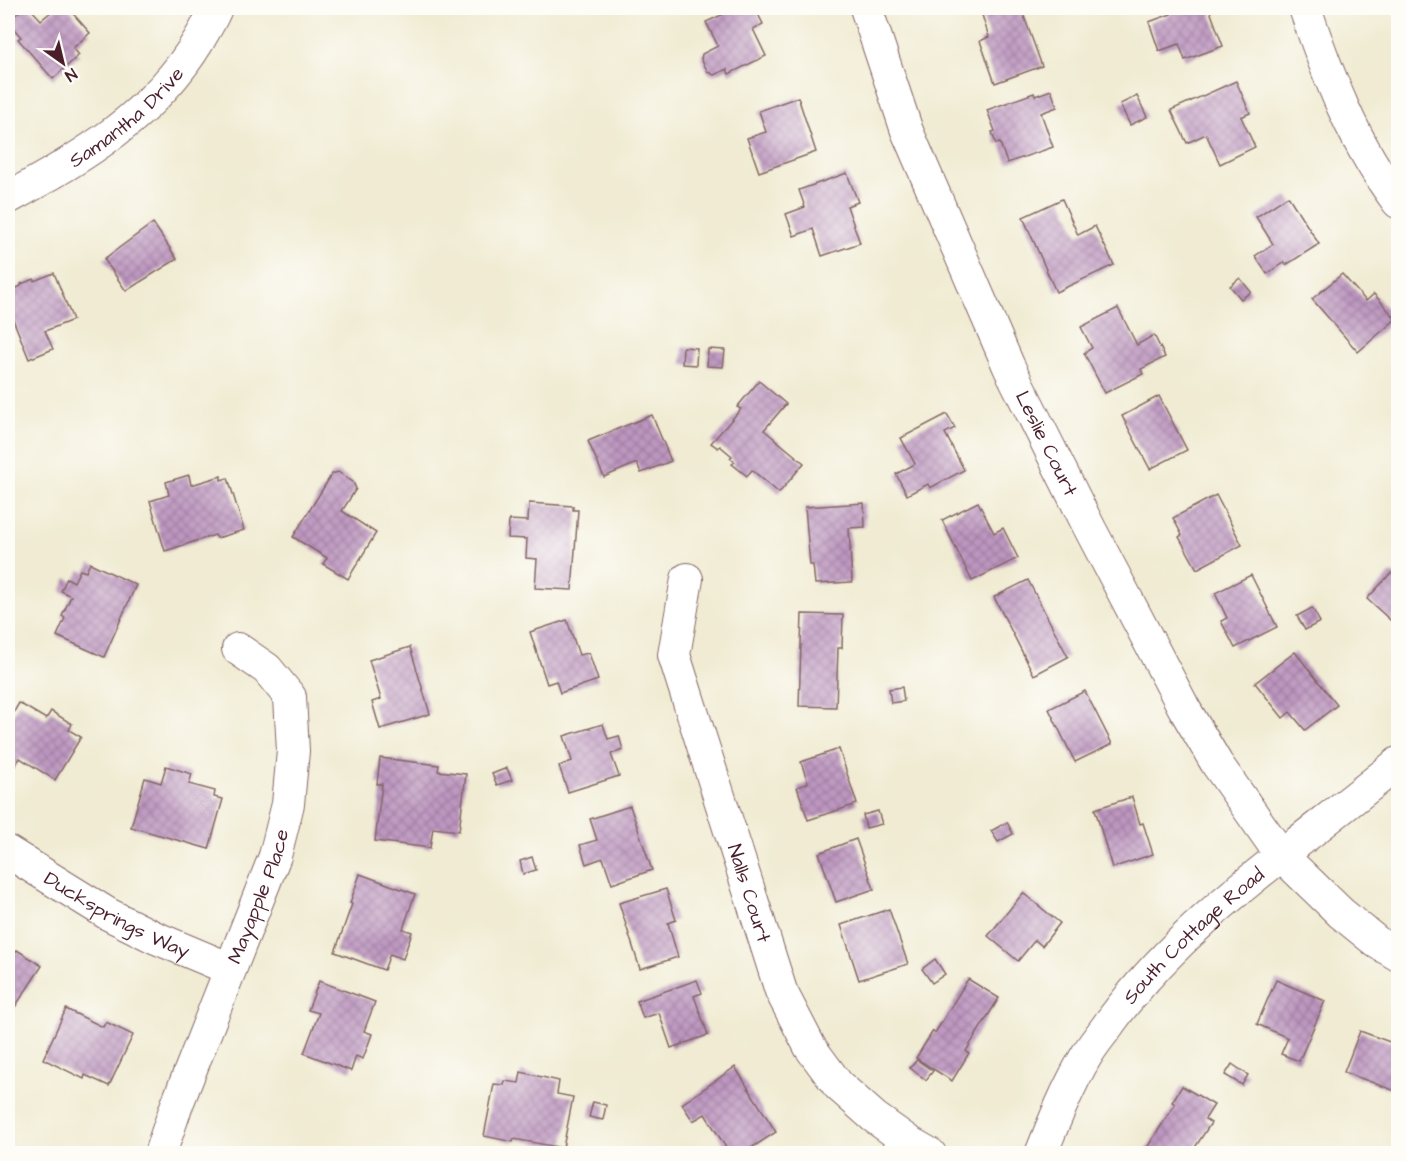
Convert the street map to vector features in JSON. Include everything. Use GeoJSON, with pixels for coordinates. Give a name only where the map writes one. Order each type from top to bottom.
{"type":"FeatureCollection","features":[{"type":"Feature","properties":{"kind":"street","name":"Samantha Drive"},"geometry":{"type":"LineString","coordinates":[[8,198],[60,170],[111,135],[164,89],[188,57],[216,8]]}},
{"type":"Feature","properties":{"kind":"street","name":"Leslie Court"},"geometry":{"type":"LineString","coordinates":[[866,8],[907,131],[1009,367],[1089,527],[1184,708],[1217,764],[1281,855],[1341,913],[1378,943],[1398,955]]}},
{"type":"Feature","properties":{"kind":"street"},"geometry":{"type":"LineString","coordinates":[[1305,8],[1329,77],[1348,119],[1398,202]]}},
{"type":"Feature","properties":{"kind":"street","name":"Nalls Court"},"geometry":{"type":"LineString","coordinates":[[687,579],[674,655],[781,991],[810,1047],[838,1085],[874,1117],[930,1154]]}},
{"type":"Feature","properties":{"kind":"street","name":"Mayapple Place"},"geometry":{"type":"LineString","coordinates":[[160,1154],[176,1107],[275,856],[288,804],[293,751],[290,697],[267,669],[238,649]]}},
{"type":"Feature","properties":{"kind":"street","name":"South Cottage Road"},"geometry":{"type":"LineString","coordinates":[[1041,1154],[1058,1110],[1085,1057],[1124,1004],[1165,956],[1222,903],[1398,763]]}},
{"type":"Feature","properties":{"kind":"street","name":"Ducksprings Way"},"geometry":{"type":"LineString","coordinates":[[8,852],[108,914],[154,937],[230,969]]}},
{"type":"Feature","properties":{"kind":"building"},"geometry":{"type":"Polygon","coordinates":[[[23,8],[30,8],[41,20],[56,8],[68,8],[90,33],[73,48],[79,55],[53,79],[18,39],[21,37],[8,22],[23,8]]]}},
{"type":"Feature","properties":{"kind":"building"},"geometry":{"type":"Polygon","coordinates":[[[737,8],[755,8],[763,24],[753,29],[766,56],[729,74],[727,69],[714,75],[708,72],[701,59],[702,54],[718,46],[706,22],[737,8]]]}},
{"type":"Feature","properties":{"kind":"building"},"geometry":{"type":"Polygon","coordinates":[[[1004,8],[1021,8],[1042,66],[995,83],[980,41],[989,37],[982,15],[1004,8]]]}},
{"type":"Feature","properties":{"kind":"building"},"geometry":{"type":"Polygon","coordinates":[[[1168,8],[1209,8],[1223,46],[1185,60],[1179,44],[1159,51],[1149,22],[1171,14],[1168,8]]]}},
{"type":"Feature","properties":{"kind":"building"},"geometry":{"type":"Polygon","coordinates":[[[1236,81],[1250,113],[1241,117],[1255,147],[1220,164],[1206,134],[1187,143],[1171,110],[1236,81]]]}},
{"type":"Feature","properties":{"kind":"building"},"geometry":{"type":"Polygon","coordinates":[[[1051,90],[1057,107],[1041,113],[1053,147],[1007,163],[1000,143],[996,144],[992,132],[995,131],[987,110],[1034,93],[1035,96],[1051,90]]]}},
{"type":"Feature","properties":{"kind":"building"},"geometry":{"type":"Polygon","coordinates":[[[8,96],[15,113],[8,116],[8,96]]]}},
{"type":"Feature","properties":{"kind":"building"},"geometry":{"type":"Polygon","coordinates":[[[1137,96],[1147,117],[1130,125],[1120,104],[1137,96]]]}},
{"type":"Feature","properties":{"kind":"building"},"geometry":{"type":"Polygon","coordinates":[[[798,97],[816,152],[759,172],[747,138],[766,132],[759,111],[798,97]]]}},
{"type":"Feature","properties":{"kind":"building"},"geometry":{"type":"Polygon","coordinates":[[[847,173],[858,202],[847,206],[860,243],[822,256],[813,229],[794,236],[786,214],[805,207],[799,190],[847,173]]]}},
{"type":"Feature","properties":{"kind":"building"},"geometry":{"type":"Polygon","coordinates":[[[1288,196],[1319,244],[1286,265],[1284,262],[1267,274],[1255,256],[1273,244],[1256,217],[1288,196]]]}},
{"type":"Feature","properties":{"kind":"building"},"geometry":{"type":"Polygon","coordinates":[[[1062,199],[1078,235],[1095,226],[1114,265],[1056,292],[1023,217],[1062,199]]]}},
{"type":"Feature","properties":{"kind":"building"},"geometry":{"type":"Polygon","coordinates":[[[153,223],[177,259],[126,291],[104,259],[153,223]]]}},
{"type":"Feature","properties":{"kind":"building"},"geometry":{"type":"Polygon","coordinates":[[[54,273],[73,320],[45,331],[53,349],[29,359],[8,307],[8,292],[21,284],[54,273]]]}},
{"type":"Feature","properties":{"kind":"building"},"geometry":{"type":"Polygon","coordinates":[[[1342,274],[1366,301],[1374,294],[1396,319],[1358,352],[1312,299],[1342,274]]]}},
{"type":"Feature","properties":{"kind":"building"},"geometry":{"type":"Polygon","coordinates":[[[1240,278],[1251,292],[1241,299],[1230,286],[1240,278]]]}},
{"type":"Feature","properties":{"kind":"building"},"geometry":{"type":"Polygon","coordinates":[[[1118,308],[1137,345],[1154,335],[1165,357],[1141,369],[1143,374],[1105,393],[1084,353],[1092,348],[1081,327],[1118,308]]]}},
{"type":"Feature","properties":{"kind":"building"},"geometry":{"type":"Polygon","coordinates":[[[683,347],[697,348],[696,365],[682,364],[683,347]]]}},
{"type":"Feature","properties":{"kind":"building"},"geometry":{"type":"Polygon","coordinates":[[[708,349],[725,350],[723,367],[707,366],[708,349]]]}},
{"type":"Feature","properties":{"kind":"building"},"geometry":{"type":"Polygon","coordinates":[[[759,381],[786,404],[764,430],[804,463],[779,493],[752,470],[747,476],[732,464],[735,462],[730,458],[732,456],[720,446],[718,448],[711,443],[741,409],[737,407],[759,381]]]}},
{"type":"Feature","properties":{"kind":"building"},"geometry":{"type":"Polygon","coordinates":[[[1159,396],[1187,450],[1150,469],[1122,416],[1159,396]]]}},
{"type":"Feature","properties":{"kind":"building"},"geometry":{"type":"Polygon","coordinates":[[[947,414],[955,428],[945,433],[964,470],[930,488],[928,484],[907,495],[896,474],[915,464],[901,438],[947,414]]]}},
{"type":"Feature","properties":{"kind":"building"},"geometry":{"type":"Polygon","coordinates":[[[652,415],[671,461],[641,473],[637,463],[604,477],[588,441],[652,415]]]}},
{"type":"Feature","properties":{"kind":"building"},"geometry":{"type":"Polygon","coordinates":[[[338,472],[353,482],[356,489],[342,511],[376,533],[348,579],[323,564],[327,558],[293,537],[332,474],[338,472]]]}},
{"type":"Feature","properties":{"kind":"building"},"geometry":{"type":"Polygon","coordinates":[[[189,475],[191,485],[221,476],[221,480],[228,478],[244,530],[217,538],[215,535],[165,551],[150,501],[169,495],[166,482],[189,475]]]}},
{"type":"Feature","properties":{"kind":"building"},"geometry":{"type":"Polygon","coordinates":[[[1216,495],[1242,545],[1197,569],[1179,537],[1182,535],[1173,518],[1216,495]]]}},
{"type":"Feature","properties":{"kind":"building"},"geometry":{"type":"Polygon","coordinates":[[[978,502],[994,533],[1003,528],[1018,558],[972,581],[942,520],[978,502]]]}},
{"type":"Feature","properties":{"kind":"building"},"geometry":{"type":"Polygon","coordinates":[[[529,503],[573,506],[573,510],[578,510],[572,590],[535,588],[537,559],[526,558],[527,539],[508,538],[509,520],[528,521],[529,503]]]}},
{"type":"Feature","properties":{"kind":"building"},"geometry":{"type":"Polygon","coordinates":[[[864,503],[865,527],[849,528],[852,582],[815,584],[813,565],[810,565],[805,507],[864,503]]]}},
{"type":"Feature","properties":{"kind":"building"},"geometry":{"type":"Polygon","coordinates":[[[90,563],[136,585],[104,657],[57,636],[65,618],[62,616],[71,596],[61,591],[67,578],[74,582],[80,570],[86,572],[90,563]]]}},
{"type":"Feature","properties":{"kind":"building"},"geometry":{"type":"Polygon","coordinates":[[[1398,570],[1398,627],[1367,599],[1391,573],[1394,575],[1398,570]]]}},
{"type":"Feature","properties":{"kind":"building"},"geometry":{"type":"Polygon","coordinates":[[[1251,575],[1277,627],[1235,648],[1221,621],[1227,618],[1215,593],[1251,575]]]}},
{"type":"Feature","properties":{"kind":"building"},"geometry":{"type":"Polygon","coordinates":[[[1028,580],[1068,657],[1034,675],[994,597],[1028,580]]]}},
{"type":"Feature","properties":{"kind":"building"},"geometry":{"type":"Polygon","coordinates":[[[1312,608],[1320,622],[1305,630],[1297,616],[1312,608]]]}},
{"type":"Feature","properties":{"kind":"building"},"geometry":{"type":"Polygon","coordinates":[[[802,614],[843,615],[842,648],[838,648],[836,707],[799,706],[802,614]]]}},
{"type":"Feature","properties":{"kind":"building"},"geometry":{"type":"Polygon","coordinates":[[[567,620],[579,655],[589,653],[598,680],[560,693],[556,681],[547,684],[530,632],[567,620]]]}},
{"type":"Feature","properties":{"kind":"building"},"geometry":{"type":"Polygon","coordinates":[[[410,647],[430,714],[380,729],[372,702],[381,699],[369,660],[410,647]]]}},
{"type":"Feature","properties":{"kind":"building"},"geometry":{"type":"Polygon","coordinates":[[[1295,652],[1337,705],[1305,730],[1290,712],[1283,718],[1255,683],[1295,652]]]}},
{"type":"Feature","properties":{"kind":"building"},"geometry":{"type":"Polygon","coordinates":[[[902,687],[904,701],[891,703],[889,689],[902,687]]]}},
{"type":"Feature","properties":{"kind":"building"},"geometry":{"type":"Polygon","coordinates":[[[1085,691],[1112,744],[1075,762],[1049,709],[1085,691]]]}},
{"type":"Feature","properties":{"kind":"building"},"geometry":{"type":"Polygon","coordinates":[[[19,703],[46,719],[51,711],[72,724],[69,730],[81,737],[55,780],[20,758],[13,769],[8,765],[8,722],[19,703]]]}},
{"type":"Feature","properties":{"kind":"building"},"geometry":{"type":"Polygon","coordinates":[[[603,724],[608,739],[619,736],[623,750],[611,754],[619,776],[568,792],[559,766],[572,761],[564,736],[603,724]]]}},
{"type":"Feature","properties":{"kind":"building"},"geometry":{"type":"Polygon","coordinates":[[[839,749],[857,804],[808,820],[797,787],[808,783],[801,762],[839,749]]]}},
{"type":"Feature","properties":{"kind":"building"},"geometry":{"type":"Polygon","coordinates":[[[380,758],[439,765],[438,771],[466,774],[459,831],[433,828],[430,848],[375,841],[382,784],[377,784],[380,758]]]}},
{"type":"Feature","properties":{"kind":"building"},"geometry":{"type":"Polygon","coordinates":[[[166,766],[192,774],[189,784],[215,791],[214,797],[223,799],[209,849],[131,827],[145,778],[161,783],[166,766]]]}},
{"type":"Feature","properties":{"kind":"building"},"geometry":{"type":"Polygon","coordinates":[[[507,768],[512,780],[497,785],[492,774],[507,768]]]}},
{"type":"Feature","properties":{"kind":"building"},"geometry":{"type":"Polygon","coordinates":[[[1132,797],[1140,824],[1143,823],[1153,854],[1112,868],[1095,809],[1132,797]]]}},
{"type":"Feature","properties":{"kind":"building"},"geometry":{"type":"Polygon","coordinates":[[[630,806],[652,870],[612,884],[603,858],[586,864],[580,845],[597,840],[590,819],[630,806]]]}},
{"type":"Feature","properties":{"kind":"building"},"geometry":{"type":"Polygon","coordinates":[[[878,811],[882,824],[866,828],[863,815],[878,811]]]}},
{"type":"Feature","properties":{"kind":"building"},"geometry":{"type":"Polygon","coordinates":[[[1007,822],[1013,834],[998,842],[991,831],[1007,822]]]}},
{"type":"Feature","properties":{"kind":"building"},"geometry":{"type":"Polygon","coordinates":[[[856,839],[874,889],[836,902],[819,853],[856,839]]]}},
{"type":"Feature","properties":{"kind":"building"},"geometry":{"type":"Polygon","coordinates":[[[532,857],[536,870],[523,874],[520,861],[532,857]]]}},
{"type":"Feature","properties":{"kind":"building"},"geometry":{"type":"Polygon","coordinates":[[[360,874],[415,894],[403,929],[412,932],[403,959],[390,954],[384,970],[335,952],[360,874]]]}},
{"type":"Feature","properties":{"kind":"building"},"geometry":{"type":"Polygon","coordinates":[[[666,889],[676,920],[668,923],[678,957],[640,969],[619,903],[666,889]]]}},
{"type":"Feature","properties":{"kind":"building"},"geometry":{"type":"Polygon","coordinates":[[[1023,893],[1060,923],[1042,946],[1035,940],[1018,961],[988,936],[1023,893]]]}},
{"type":"Feature","properties":{"kind":"building"},"geometry":{"type":"Polygon","coordinates":[[[889,909],[908,964],[859,980],[841,925],[889,909]]]}},
{"type":"Feature","properties":{"kind":"building"},"geometry":{"type":"Polygon","coordinates":[[[17,950],[42,966],[13,1010],[8,1006],[8,952],[13,955],[17,950]]]}},
{"type":"Feature","properties":{"kind":"building"},"geometry":{"type":"Polygon","coordinates":[[[935,959],[945,974],[932,983],[922,969],[935,959]]]}},
{"type":"Feature","properties":{"kind":"building"},"geometry":{"type":"Polygon","coordinates":[[[968,979],[999,998],[966,1051],[969,1053],[952,1081],[916,1058],[933,1031],[935,1033],[968,979]]]}},
{"type":"Feature","properties":{"kind":"building"},"geometry":{"type":"Polygon","coordinates":[[[697,980],[702,993],[694,996],[708,1035],[671,1048],[659,1013],[643,1018],[637,1001],[697,980]]]}},
{"type":"Feature","properties":{"kind":"building"},"geometry":{"type":"Polygon","coordinates":[[[1276,980],[1325,1001],[1299,1061],[1281,1054],[1288,1038],[1257,1024],[1276,980]]]}},
{"type":"Feature","properties":{"kind":"building"},"geometry":{"type":"Polygon","coordinates":[[[319,981],[375,1002],[364,1031],[372,1034],[363,1059],[356,1056],[351,1071],[304,1053],[319,1013],[308,1010],[319,981]]]}},
{"type":"Feature","properties":{"kind":"building"},"geometry":{"type":"Polygon","coordinates":[[[66,1009],[103,1027],[106,1022],[133,1035],[109,1086],[85,1075],[84,1079],[43,1059],[66,1009]]]}},
{"type":"Feature","properties":{"kind":"building"},"geometry":{"type":"Polygon","coordinates":[[[1360,1031],[1398,1045],[1398,1092],[1344,1072],[1360,1031]]]}},
{"type":"Feature","properties":{"kind":"building"},"geometry":{"type":"Polygon","coordinates":[[[917,1060],[933,1071],[926,1080],[910,1068],[917,1060]]]}},
{"type":"Feature","properties":{"kind":"building"},"geometry":{"type":"Polygon","coordinates":[[[1232,1064],[1248,1075],[1242,1085],[1225,1075],[1232,1064]]]}},
{"type":"Feature","properties":{"kind":"building"},"geometry":{"type":"Polygon","coordinates":[[[735,1067],[776,1132],[742,1154],[730,1154],[705,1114],[693,1121],[682,1104],[735,1067]]]}},
{"type":"Feature","properties":{"kind":"building"},"geometry":{"type":"Polygon","coordinates":[[[521,1072],[559,1081],[557,1094],[573,1097],[563,1148],[484,1136],[494,1084],[504,1085],[505,1081],[519,1083],[521,1072]]]}},
{"type":"Feature","properties":{"kind":"building"},"geometry":{"type":"Polygon","coordinates":[[[1182,1086],[1214,1105],[1205,1119],[1211,1123],[1194,1149],[1198,1151],[1196,1154],[1143,1154],[1175,1104],[1172,1102],[1182,1086]]]}},
{"type":"Feature","properties":{"kind":"building"},"geometry":{"type":"Polygon","coordinates":[[[593,1102],[606,1105],[603,1120],[589,1117],[593,1102]]]}}]}
